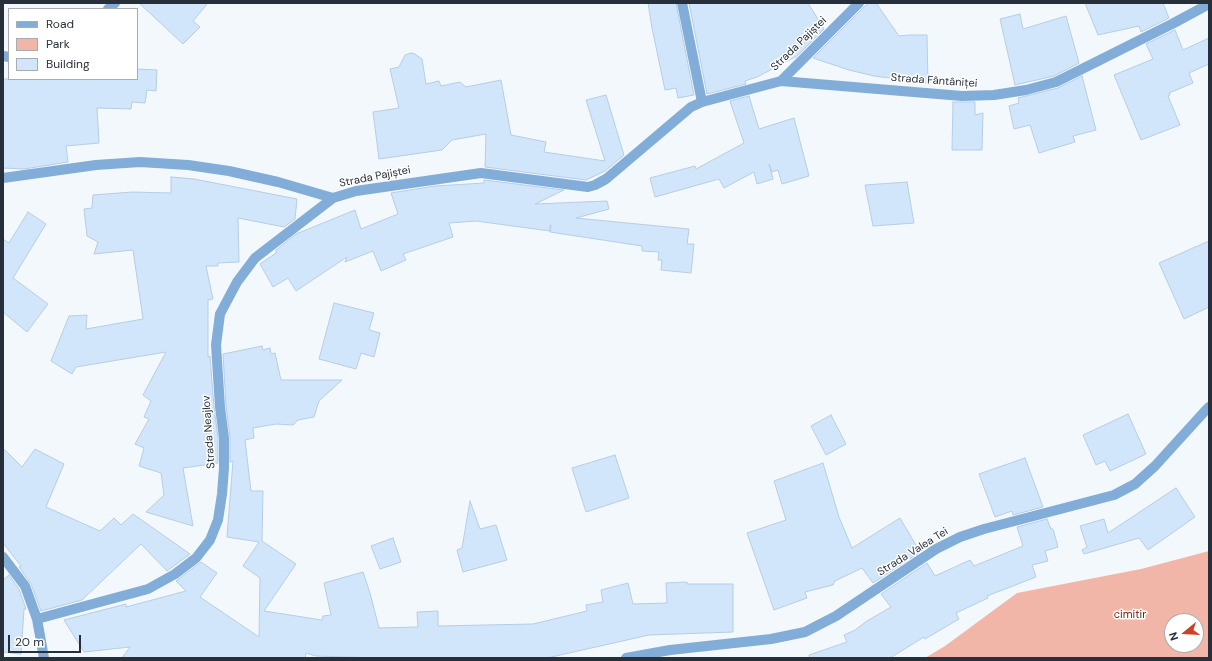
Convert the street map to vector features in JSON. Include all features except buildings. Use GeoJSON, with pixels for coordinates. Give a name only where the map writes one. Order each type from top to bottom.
{"type":"FeatureCollection","features":[{"type":"Feature","properties":{"kind":"street"},"geometry":{"type":"LineString","coordinates":[[682,3],[702,102]]}},
{"type":"Feature","properties":{"kind":"street","name":"Strada Pajiștei"},"geometry":{"type":"LineString","coordinates":[[3,178],[96,165],[140,162],[188,165],[229,171],[278,182],[333,198],[356,191],[481,173],[588,187],[606,180],[691,107],[702,102],[781,81],[859,3]]}},
{"type":"Feature","properties":{"kind":"street","name":"Strada Fântâniței"},"geometry":{"type":"LineString","coordinates":[[781,81],[962,96],[994,95],[1026,90],[1063,79],[1209,4]]}},
{"type":"Feature","properties":{"kind":"street","name":"Strada Neajlov"},"geometry":{"type":"LineString","coordinates":[[37,619],[148,588],[175,574],[196,558],[210,540],[218,520],[224,468],[224,438],[220,408],[216,345],[220,314],[237,282],[256,258],[333,198]]}},
{"type":"Feature","properties":{"kind":"street","name":"Strada Valea Tei"},"geometry":{"type":"LineString","coordinates":[[626,658],[670,650],[771,639],[804,632],[836,616],[936,549],[960,537],[984,529],[1114,495],[1135,484],[1155,466],[1209,407]]}},
{"type":"Feature","properties":{"kind":"street"},"geometry":{"type":"LineString","coordinates":[[3,557],[25,586],[37,619],[44,658]]}},
{"type":"Feature","properties":{"kind":"green space","name":"cimitir"},"geometry":{"type":"Polygon","coordinates":[[[1209,551],[1209,658],[925,658],[945,646],[1017,593],[1141,569],[1209,551]]]}}]}
